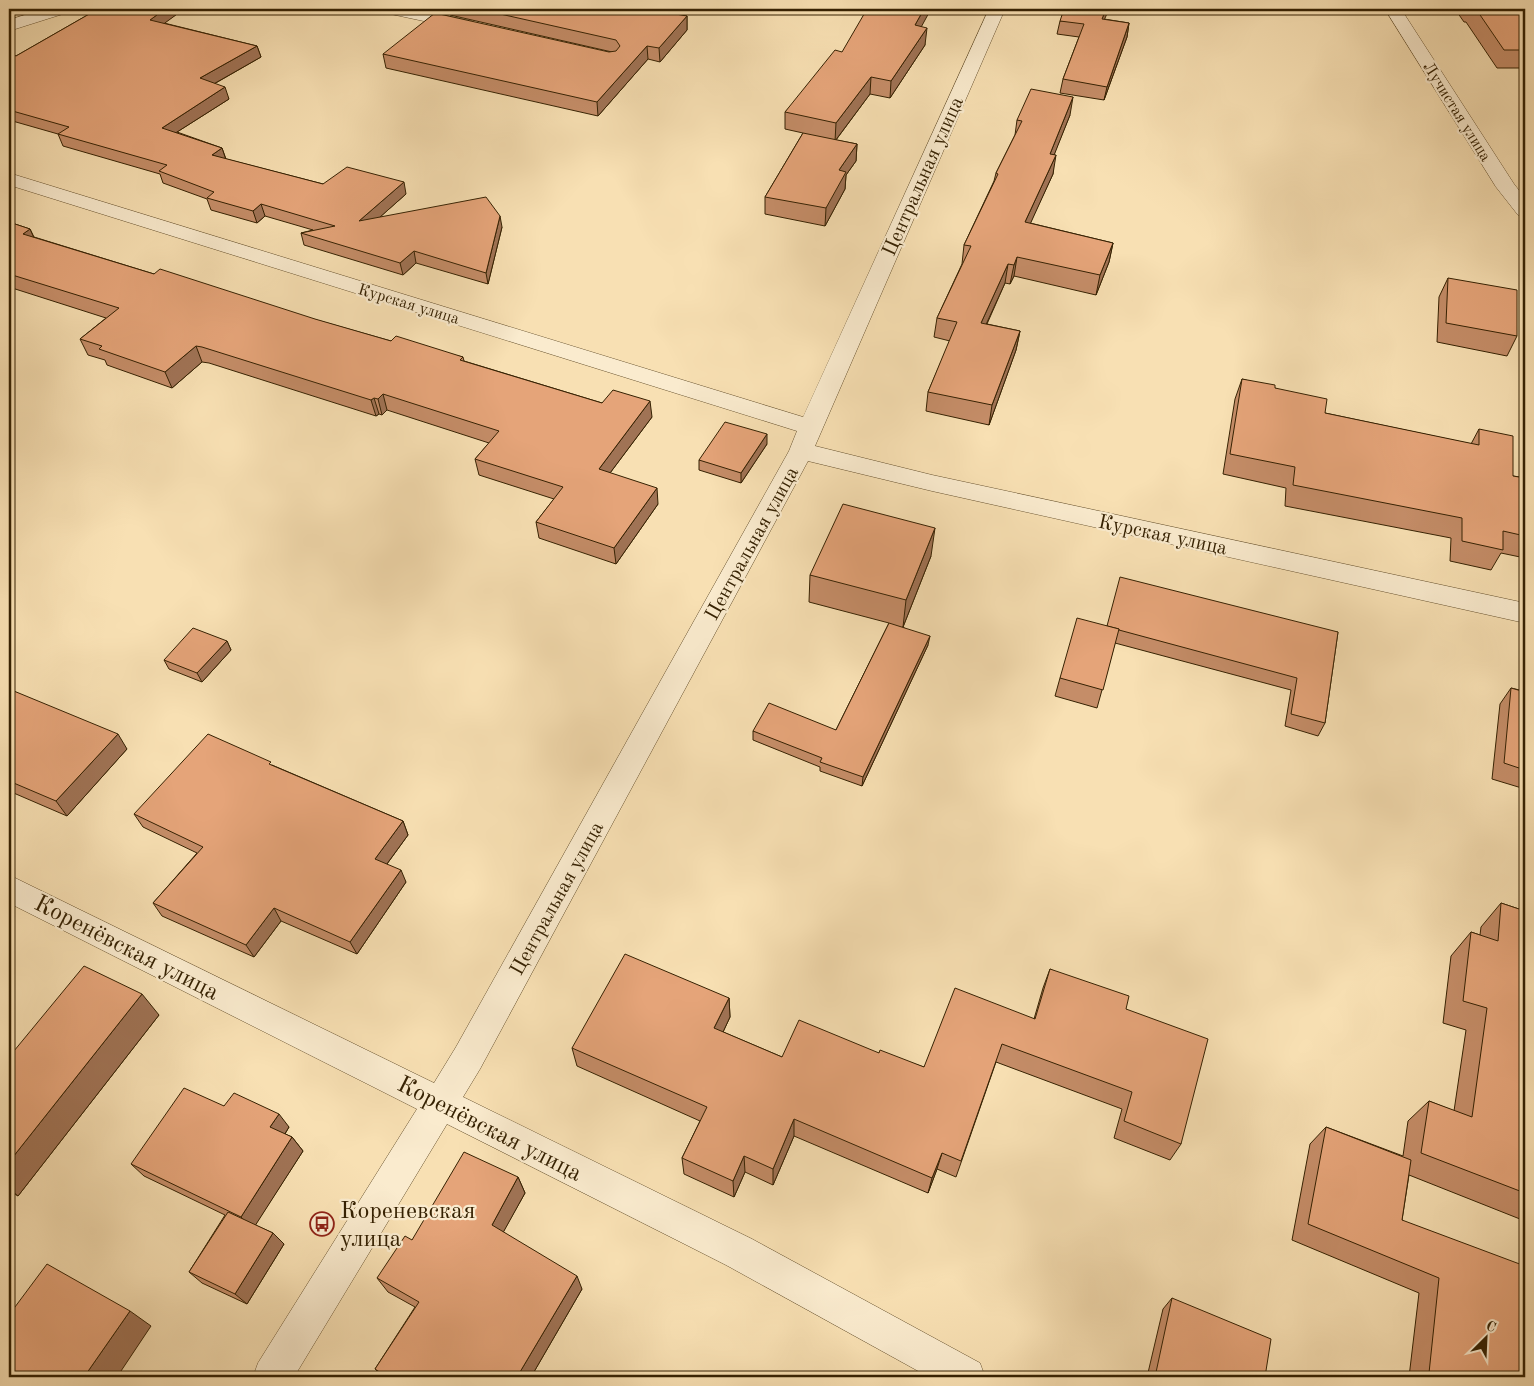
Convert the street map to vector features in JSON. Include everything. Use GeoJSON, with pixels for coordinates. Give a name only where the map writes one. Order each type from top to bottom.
{"type":"FeatureCollection","features":[{"type":"Feature","properties":{"kind":"street"},"geometry":{"type":"LineString","coordinates":[[9,26],[60,9]]}},
{"type":"Feature","properties":{"kind":"street"},"geometry":{"type":"LineString","coordinates":[[392,9],[477,28]]}},
{"type":"Feature","properties":{"kind":"street","name":"Центральная улица"},"geometry":{"type":"LineString","coordinates":[[272,1377],[468,1058],[801,452],[997,9]]}},
{"type":"Feature","properties":{"kind":"street","name":"Лучистая улица"},"geometry":{"type":"LineString","coordinates":[[1394,9],[1506,187],[1525,211]]}},
{"type":"Feature","properties":{"kind":"street","name":"Курская улица"},"geometry":{"type":"LineString","coordinates":[[9,179],[810,428]]}},
{"type":"Feature","properties":{"kind":"street","name":"Курская улица"},"geometry":{"type":"LineString","coordinates":[[801,452],[932,483],[1525,613]]}},
{"type":"Feature","properties":{"kind":"street","name":"Коренёвская улица"},"geometry":{"type":"LineString","coordinates":[[9,888],[739,1252],[966,1377]]}},
{"type":"Feature","properties":{"kind":"building"},"geometry":{"type":"Polygon","coordinates":[[[98,9],[165,9],[150,20],[257,46],[200,78],[225,87],[162,128],[222,148],[212,155],[323,184],[347,167],[404,182],[359,221],[486,197],[500,216],[486,273],[414,251],[400,263],[301,233],[335,226],[261,204],[253,211],[207,198],[214,192],[159,171],[167,165],[58,134],[69,127],[9,110],[9,53],[16,56],[98,9]]]}},
{"type":"Feature","properties":{"kind":"building"},"geometry":{"type":"Polygon","coordinates":[[[478,9],[647,9],[687,16],[659,48],[647,46],[597,102],[383,54],[435,13],[609,52],[616,51],[620,46],[616,40],[478,9]]]}},
{"type":"Feature","properties":{"kind":"building"},"geometry":{"type":"Polygon","coordinates":[[[867,9],[924,9],[915,25],[927,28],[891,81],[871,77],[836,123],[785,112],[835,50],[842,52],[867,9]]]}},
{"type":"Feature","properties":{"kind":"building"},"geometry":{"type":"Polygon","coordinates":[[[1064,9],[1106,9],[1102,19],[1129,23],[1107,87],[1063,79],[1084,24],[1060,21],[1064,9]]]}},
{"type":"Feature","properties":{"kind":"building"},"geometry":{"type":"Polygon","coordinates":[[[1476,9],[1520,9],[1525,15],[1525,50],[1504,50],[1476,9]]]}},
{"type":"Feature","properties":{"kind":"building"},"geometry":{"type":"Polygon","coordinates":[[[1031,89],[1073,97],[1050,154],[1056,155],[1025,222],[1113,243],[1100,275],[1017,257],[1014,265],[1008,264],[981,323],[1020,331],[992,405],[928,392],[957,322],[937,318],[971,246],[964,245],[998,174],[996,173],[1022,121],[1017,120],[1031,89]]]}},
{"type":"Feature","properties":{"kind":"building"},"geometry":{"type":"Polygon","coordinates":[[[803,133],[857,144],[839,170],[846,172],[826,208],[765,197],[803,133]]]}},
{"type":"Feature","properties":{"kind":"building"},"geometry":{"type":"Polygon","coordinates":[[[9,222],[30,229],[23,234],[154,274],[160,269],[315,319],[391,341],[396,336],[463,357],[460,360],[602,403],[613,390],[650,401],[599,469],[657,488],[614,548],[536,522],[563,487],[475,459],[499,431],[383,394],[378,399],[374,398],[371,400],[202,347],[196,346],[165,372],[99,349],[102,346],[80,339],[119,308],[9,274],[9,222]]]}},
{"type":"Feature","properties":{"kind":"building"},"geometry":{"type":"Polygon","coordinates":[[[1448,278],[1517,290],[1517,336],[1446,323],[1448,278]]]}},
{"type":"Feature","properties":{"kind":"building"},"geometry":{"type":"Polygon","coordinates":[[[1242,379],[1275,385],[1275,388],[1327,399],[1325,413],[1479,445],[1479,429],[1513,436],[1513,476],[1525,478],[1525,536],[1503,531],[1503,550],[1462,541],[1462,518],[1293,485],[1295,467],[1230,454],[1242,379]]]}},
{"type":"Feature","properties":{"kind":"building"},"geometry":{"type":"Polygon","coordinates":[[[725,422],[767,434],[741,473],[699,460],[725,422]]]}},
{"type":"Feature","properties":{"kind":"building"},"geometry":{"type":"Polygon","coordinates":[[[843,504],[935,528],[906,600],[810,575],[843,504]]]}},
{"type":"Feature","properties":{"kind":"building"},"geometry":{"type":"Polygon","coordinates":[[[1120,577],[1338,632],[1325,723],[1291,714],[1297,678],[1107,626],[1120,577]]]}},
{"type":"Feature","properties":{"kind":"building"},"geometry":{"type":"Polygon","coordinates":[[[1077,618],[1119,629],[1103,690],[1060,678],[1077,618]]]}},
{"type":"Feature","properties":{"kind":"building"},"geometry":{"type":"Polygon","coordinates":[[[889,623],[930,636],[863,777],[820,762],[822,758],[753,731],[769,703],[836,730],[889,623]]]}},
{"type":"Feature","properties":{"kind":"building"},"geometry":{"type":"Polygon","coordinates":[[[193,628],[227,641],[197,673],[164,660],[193,628]]]}},
{"type":"Feature","properties":{"kind":"building"},"geometry":{"type":"Polygon","coordinates":[[[1511,688],[1525,692],[1525,770],[1504,763],[1511,688]]]}},
{"type":"Feature","properties":{"kind":"building"},"geometry":{"type":"Polygon","coordinates":[[[9,689],[118,734],[56,801],[9,781],[9,689]]]}},
{"type":"Feature","properties":{"kind":"building"},"geometry":{"type":"Polygon","coordinates":[[[208,734],[271,762],[269,764],[403,821],[375,859],[401,870],[350,942],[274,908],[246,945],[153,903],[203,847],[134,814],[208,734]]]}},
{"type":"Feature","properties":{"kind":"building"},"geometry":{"type":"Polygon","coordinates":[[[1501,903],[1525,911],[1525,1193],[1421,1153],[1429,1101],[1472,1117],[1487,1008],[1463,1001],[1471,932],[1498,941],[1501,903]]]}},
{"type":"Feature","properties":{"kind":"building"},"geometry":{"type":"Polygon","coordinates":[[[625,954],[729,998],[714,1028],[782,1057],[799,1020],[879,1053],[880,1050],[924,1067],[955,988],[1035,1019],[1050,969],[1129,996],[1126,1009],[1208,1039],[1181,1144],[1124,1121],[1132,1092],[1002,1044],[961,1161],[942,1153],[932,1178],[794,1119],[773,1169],[744,1156],[733,1181],[682,1158],[707,1107],[572,1048],[625,954]]]}},
{"type":"Feature","properties":{"kind":"building"},"geometry":{"type":"Polygon","coordinates":[[[84,966],[142,994],[9,1162],[9,1057],[84,966]]]}},
{"type":"Feature","properties":{"kind":"building"},"geometry":{"type":"Polygon","coordinates":[[[184,1088],[224,1106],[234,1093],[279,1114],[270,1127],[292,1137],[241,1217],[131,1164],[184,1088]]]}},
{"type":"Feature","properties":{"kind":"building"},"geometry":{"type":"Polygon","coordinates":[[[1326,1127],[1411,1160],[1402,1220],[1525,1266],[1525,1377],[1440,1377],[1429,1373],[1439,1278],[1308,1224],[1326,1127]]]}},
{"type":"Feature","properties":{"kind":"building"},"geometry":{"type":"Polygon","coordinates":[[[464,1152],[518,1177],[492,1225],[577,1276],[517,1377],[387,1377],[375,1369],[419,1302],[377,1278],[405,1236],[412,1240],[464,1152]]]}},
{"type":"Feature","properties":{"kind":"building"},"geometry":{"type":"Polygon","coordinates":[[[228,1212],[273,1233],[235,1294],[189,1272],[228,1212]]]}},
{"type":"Feature","properties":{"kind":"building"},"geometry":{"type":"Polygon","coordinates":[[[47,1264],[130,1311],[84,1377],[9,1377],[9,1315],[47,1264]]]}},
{"type":"Feature","properties":{"kind":"building"},"geometry":{"type":"Polygon","coordinates":[[[1172,1298],[1271,1339],[1265,1377],[1155,1377],[1172,1298]]]}},
{"type":"Feature","properties":{"kind":"place","name":"Кореневская улица"},"geometry":{"type":"Point","coordinates":[322,1224]}}]}
